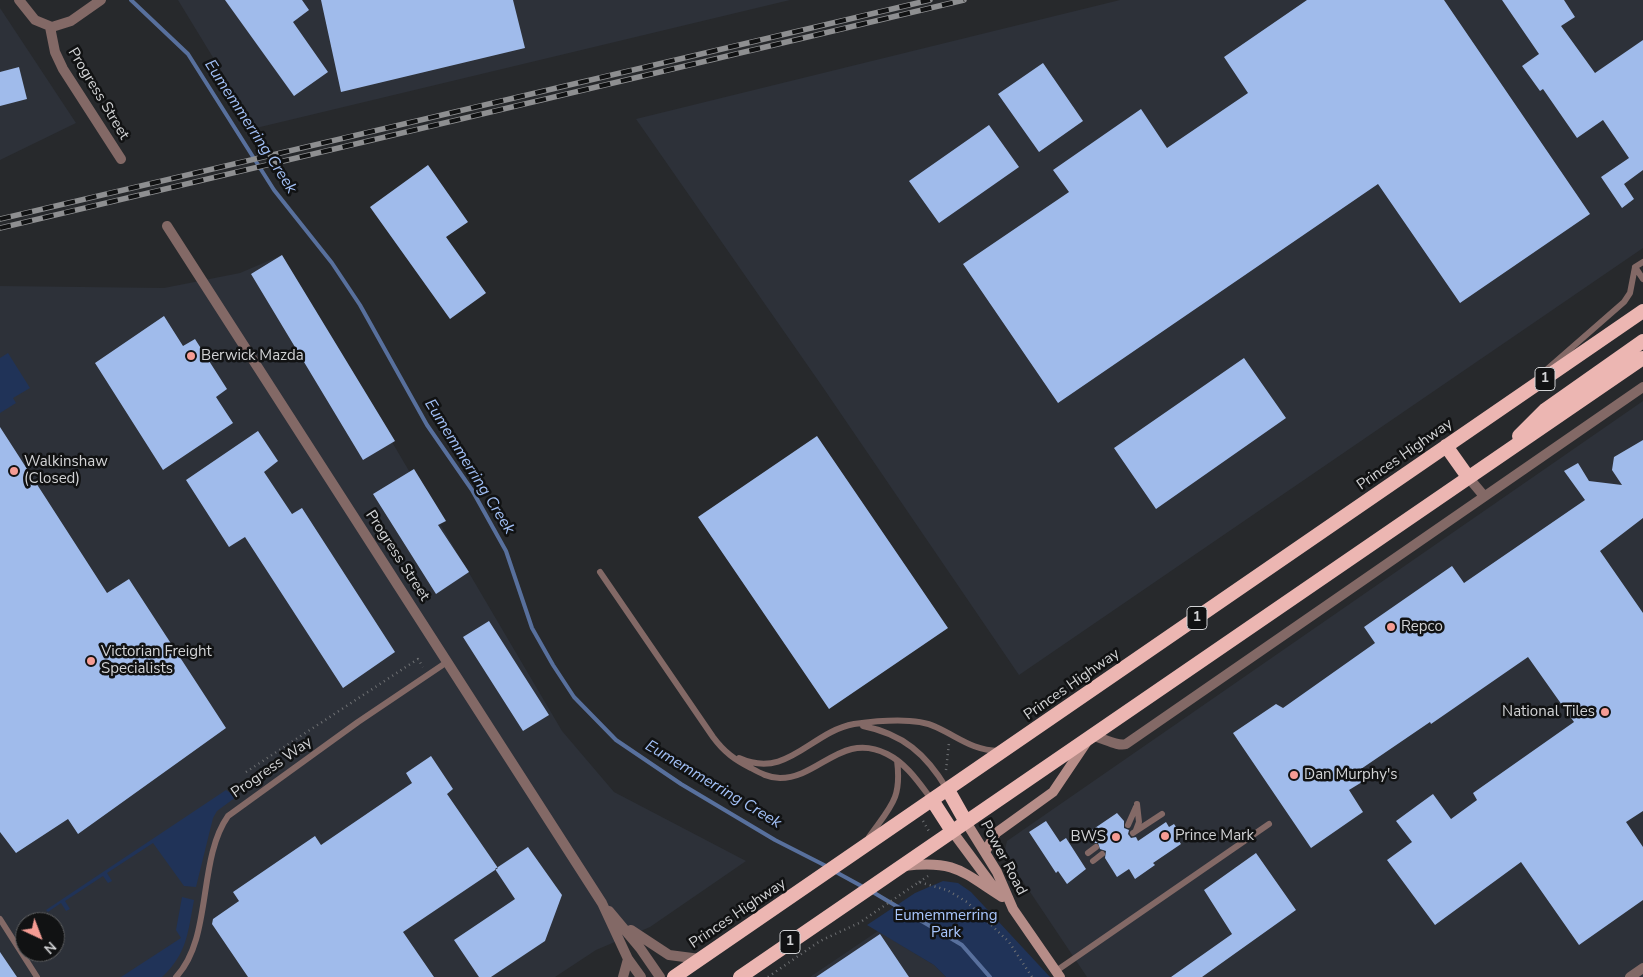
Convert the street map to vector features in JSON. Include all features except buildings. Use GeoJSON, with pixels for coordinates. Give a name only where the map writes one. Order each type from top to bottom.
{"type":"FeatureCollection","features":[{"type":"Feature","properties":{"kind":"highway","name":"Princes Highway"},"geometry":{"type":"LineString","coordinates":[[674,977],[1643,311]]}},
{"type":"Feature","properties":{"kind":"highway"},"geometry":{"type":"LineString","coordinates":[[1512,446],[1524,429],[1540,414],[1643,341]]}},
{"type":"Feature","properties":{"kind":"highway","name":"1"},"geometry":{"type":"LineString","coordinates":[[740,977],[1643,358]]}},
{"type":"Feature","properties":{"kind":"highway"},"geometry":{"type":"LineString","coordinates":[[1446,446],[1468,477]]}},
{"type":"Feature","properties":{"kind":"highway"},"geometry":{"type":"LineString","coordinates":[[948,790],[966,822]]}},
{"type":"Feature","properties":{"kind":"highway"},"geometry":{"type":"LineString","coordinates":[[932,800],[952,831]]}},
{"type":"Feature","properties":{"kind":"main road"},"geometry":{"type":"LineString","coordinates":[[985,852],[996,833],[1053,792],[1090,737]]}},
{"type":"Feature","properties":{"kind":"main road","name":"Power Road"},"geometry":{"type":"LineString","coordinates":[[966,822],[985,852],[1013,908],[1058,974]]}},
{"type":"Feature","properties":{"kind":"main road","name":"Power Road"},"geometry":{"type":"LineString","coordinates":[[952,831],[1002,897],[1013,908]]}},
{"type":"Feature","properties":{"kind":"main road"},"geometry":{"type":"LineString","coordinates":[[896,870],[930,863],[950,865],[1002,897]]}},
{"type":"Feature","properties":{"kind":"street"},"geometry":{"type":"LineString","coordinates":[[19,0],[32,17],[50,27],[67,23],[101,0]]}},
{"type":"Feature","properties":{"kind":"street","name":"Progress Street"},"geometry":{"type":"LineString","coordinates":[[50,27],[55,52],[63,69],[121,159]]}},
{"type":"Feature","properties":{"kind":"street","name":"Progress Street"},"geometry":{"type":"LineString","coordinates":[[167,226],[602,902],[640,948],[660,977]]}},
{"type":"Feature","properties":{"kind":"street"},"geometry":{"type":"LineString","coordinates":[[1090,737],[1103,738],[1120,746],[1126,744],[1643,387]]}},
{"type":"Feature","properties":{"kind":"street"},"geometry":{"type":"LineString","coordinates":[[1468,477],[1484,496]]}},
{"type":"Feature","properties":{"kind":"street","name":"Progress Street"},"geometry":{"type":"LineString","coordinates":[[602,902],[628,959],[641,977]]}},
{"type":"Feature","properties":{"kind":"street"},"geometry":{"type":"LineString","coordinates":[[618,921],[662,952],[679,957],[700,959]]}},
{"type":"Feature","properties":{"kind":"street"},"geometry":{"type":"LineString","coordinates":[[623,977],[628,959]]}},
{"type":"Feature","properties":{"kind":"street"},"geometry":{"type":"LineString","coordinates":[[1630,977],[1643,968]]}},
{"type":"Feature","properties":{"kind":"lane"},"geometry":{"type":"LineString","coordinates":[[1643,262],[1635,268],[1643,279]]}},
{"type":"Feature","properties":{"kind":"lane","name":"Princes Highway"},"geometry":{"type":"LineString","coordinates":[[1488,418],[1620,307],[1628,296],[1635,268]]}},
{"type":"Feature","properties":{"kind":"lane"},"geometry":{"type":"LineString","coordinates":[[600,572],[713,737],[722,749],[737,761],[773,778],[797,775],[828,758],[855,748],[878,750],[896,760],[913,774],[932,800]]}},
{"type":"Feature","properties":{"kind":"lane","name":"Progress Way"},"geometry":{"type":"LineString","coordinates":[[176,977],[191,954],[216,839],[228,816],[358,722],[447,662]]}},
{"type":"Feature","properties":{"kind":"lane"},"geometry":{"type":"LineString","coordinates":[[713,737],[727,751],[756,764],[770,764],[791,757],[835,730],[854,724],[923,722],[978,749],[1005,750]]}},
{"type":"Feature","properties":{"kind":"lane"},"geometry":{"type":"LineString","coordinates":[[854,724],[890,733],[915,747],[932,764],[948,790]]}},
{"type":"Feature","properties":{"kind":"lane"},"geometry":{"type":"LineString","coordinates":[[858,851],[897,794],[899,783],[896,760]]}},
{"type":"Feature","properties":{"kind":"lane"},"geometry":{"type":"LineString","coordinates":[[1128,825],[1137,804],[1139,822],[1133,833],[1162,814]]}},
{"type":"Feature","properties":{"kind":"lane"},"geometry":{"type":"LineString","coordinates":[[1058,974],[1269,824]]}},
{"type":"Feature","properties":{"kind":"lane"},"geometry":{"type":"LineString","coordinates":[[1088,853],[1096,847]]}},
{"type":"Feature","properties":{"kind":"lane"},"geometry":{"type":"LineString","coordinates":[[1093,861],[1102,854]]}},
{"type":"Feature","properties":{"kind":"lane"},"geometry":{"type":"LineString","coordinates":[[0,919],[37,977]]}},
{"type":"Feature","properties":{"kind":"path"},"geometry":{"type":"LineString","coordinates":[[246,772],[418,659],[428,674]]}},
{"type":"Feature","properties":{"kind":"path"},"geometry":{"type":"LineString","coordinates":[[945,771],[948,767],[950,740]]}},
{"type":"Feature","properties":{"kind":"path"},"geometry":{"type":"LineString","coordinates":[[768,977],[820,941],[859,923],[919,882],[937,887],[962,898],[1009,942],[1032,977]]}},
{"type":"Feature","properties":{"kind":"shaded area"},"geometry":{"type":"Polygon","coordinates":[[[178,0],[790,0],[256,128],[178,0]]]}},
{"type":"Feature","properties":{"kind":"shaded area"},"geometry":{"type":"Polygon","coordinates":[[[1120,0],[1643,0],[1643,248],[1019,675],[822,386],[636,119],[1120,0]]]}},
{"type":"Feature","properties":{"kind":"shaded area"},"geometry":{"type":"Polygon","coordinates":[[[0,8],[76,123],[0,160],[0,8]]]}},
{"type":"Feature","properties":{"kind":"shaded area"},"geometry":{"type":"Polygon","coordinates":[[[282,255],[562,731],[614,792],[746,861],[650,927],[596,950],[555,977],[0,977],[0,286],[164,288],[240,273],[282,255]]]}},
{"type":"Feature","properties":{"kind":"shaded area"},"geometry":{"type":"Polygon","coordinates":[[[1643,401],[1643,977],[1087,977],[1004,853],[1007,841],[1643,401]]]}},
{"type":"Feature","properties":{"kind":"shaded area"},"geometry":{"type":"Polygon","coordinates":[[[878,931],[934,965],[946,977],[810,977],[878,931]]]}},
{"type":"Feature","properties":{"kind":"green space"},"geometry":{"type":"Polygon","coordinates":[[[8,353],[30,388],[13,398],[16,403],[0,413],[0,358],[8,353]]]}},
{"type":"Feature","properties":{"kind":"green space"},"geometry":{"type":"Polygon","coordinates":[[[226,790],[236,797],[217,811],[213,818],[196,887],[184,886],[153,843],[107,873],[112,881],[108,883],[103,876],[65,901],[70,909],[66,911],[61,903],[48,912],[46,910],[226,790]]]}},
{"type":"Feature","properties":{"kind":"green space","name":"Eumemmerring Park"},"geometry":{"type":"Polygon","coordinates":[[[943,881],[958,883],[971,892],[1050,977],[946,977],[934,965],[867,925],[915,893],[943,881]]]}},
{"type":"Feature","properties":{"kind":"green space"},"geometry":{"type":"Polygon","coordinates":[[[182,897],[194,900],[185,942],[177,960],[162,977],[121,977],[181,938],[176,930],[182,897]]]}},
{"type":"Feature","properties":{"kind":"waterway","name":"Eumemmerring Creek"},"geometry":{"type":"LineString","coordinates":[[131,0],[188,54],[274,190],[332,263],[360,305],[427,425],[472,490],[506,551],[532,628],[574,697],[616,740],[681,784],[775,840],[828,867]]}},
{"type":"Feature","properties":{"kind":"waterway","name":"Eumemmerring Creek"},"geometry":{"type":"LineString","coordinates":[[834,871],[865,888]]}},
{"type":"Feature","properties":{"kind":"waterway","name":"Eumemmerring Creek"},"geometry":{"type":"LineString","coordinates":[[871,891],[962,945],[990,977]]}},
{"type":"Feature","properties":{"kind":"railway"},"geometry":{"type":"LineString","coordinates":[[0,219],[930,0]]}},
{"type":"Feature","properties":{"kind":"railway"},"geometry":{"type":"LineString","coordinates":[[0,228],[964,0]]}},
{"type":"Feature","properties":{"kind":"place","name":"Berwick Mazda"},"geometry":{"type":"Point","coordinates":[191,356]}},
{"type":"Feature","properties":{"kind":"place","name":"Walkinshaw (Closed)"},"geometry":{"type":"Point","coordinates":[14,471]}},
{"type":"Feature","properties":{"kind":"place","name":"Repco"},"geometry":{"type":"Point","coordinates":[1391,627]}},
{"type":"Feature","properties":{"kind":"place","name":"Victorian Freight Specialists"},"geometry":{"type":"Point","coordinates":[91,661]}},
{"type":"Feature","properties":{"kind":"place","name":"National Tiles"},"geometry":{"type":"Point","coordinates":[1605,712]}},
{"type":"Feature","properties":{"kind":"place","name":"Dan Murphy's"},"geometry":{"type":"Point","coordinates":[1294,775]}},
{"type":"Feature","properties":{"kind":"place","name":"Prince Mark"},"geometry":{"type":"Point","coordinates":[1165,836]}},
{"type":"Feature","properties":{"kind":"place","name":"BWS"},"geometry":{"type":"Point","coordinates":[1116,837]}}]}
